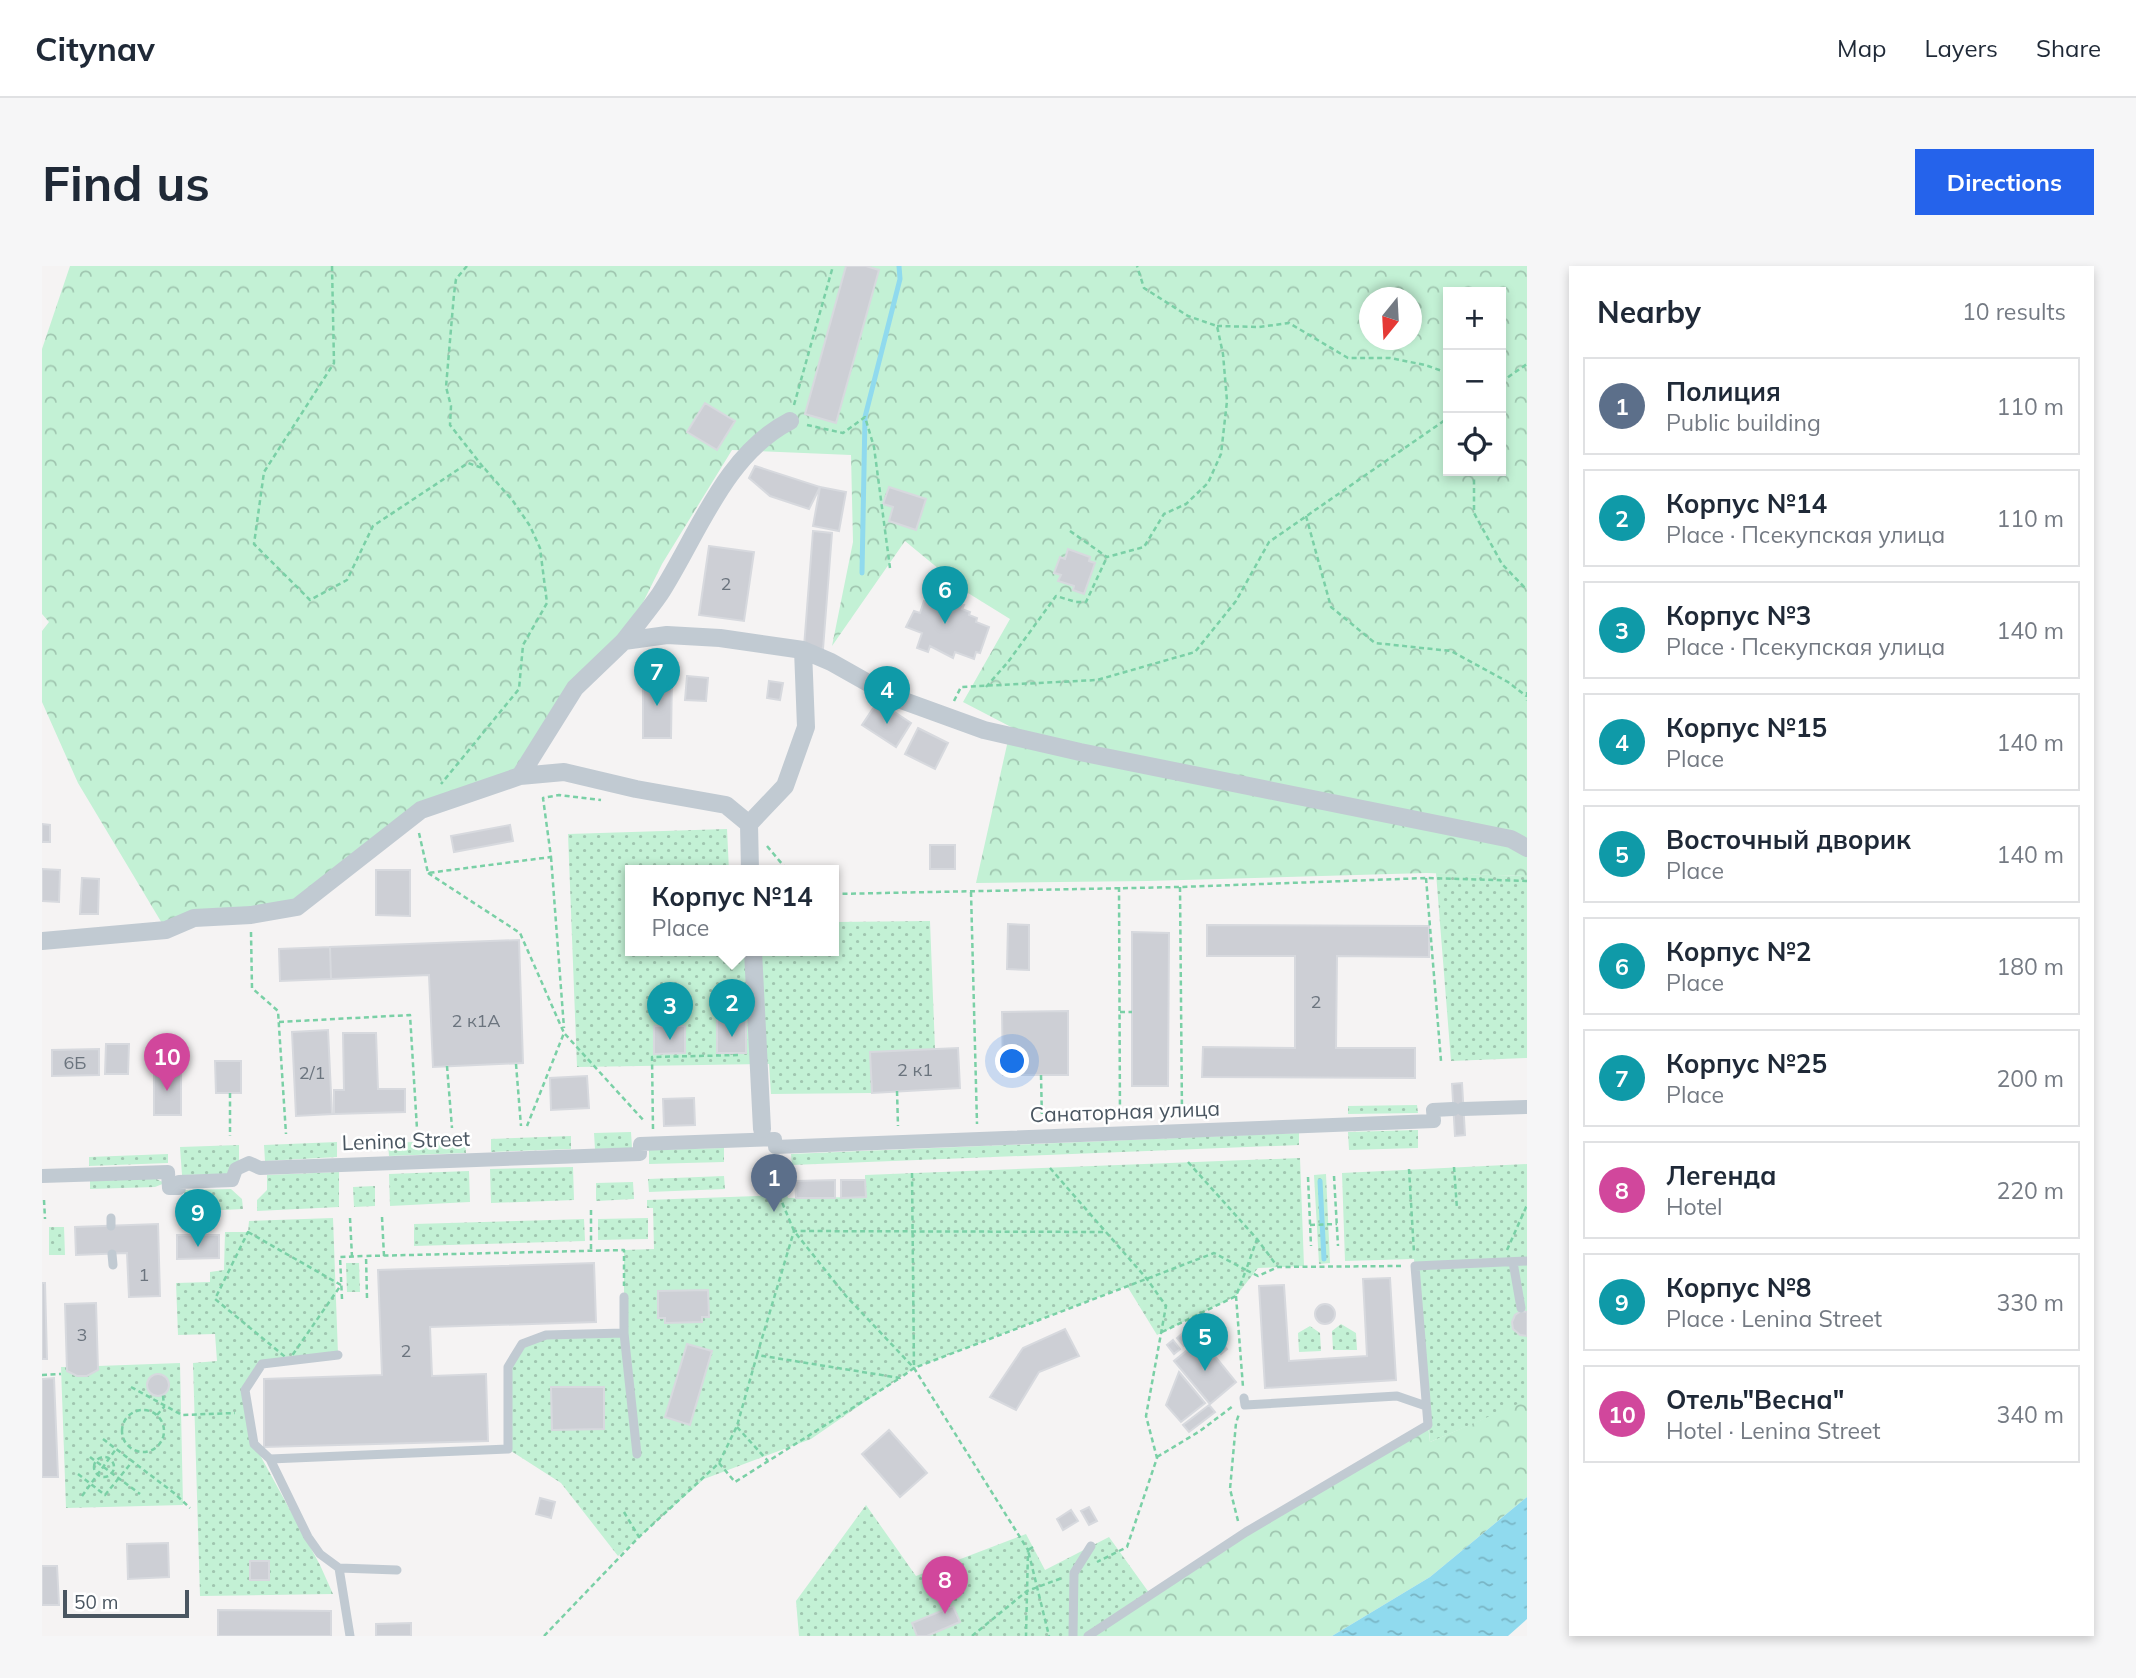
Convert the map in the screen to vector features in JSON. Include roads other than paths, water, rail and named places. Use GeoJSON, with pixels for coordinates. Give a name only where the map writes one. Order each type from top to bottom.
{"type":"FeatureCollection","features":[{"type":"Feature","properties":{"kind":"street"},"geometry":{"type":"LineString","coordinates":[[520,776],[575,688],[624,641],[659,594],[742,458],[774,429],[790,421]]}},
{"type":"Feature","properties":{"kind":"street"},"geometry":{"type":"LineString","coordinates":[[624,641],[667,635],[720,638],[803,650],[831,662],[893,697],[984,730],[1511,839],[1527,848]]}},
{"type":"Feature","properties":{"kind":"street"},"geometry":{"type":"LineString","coordinates":[[750,865],[749,824],[785,786],[806,727],[803,650]]}},
{"type":"Feature","properties":{"kind":"street"},"geometry":{"type":"LineString","coordinates":[[42,941],[166,930],[194,918],[251,915],[298,907],[414,814],[520,776],[564,772],[636,789],[726,805],[749,824]]}},
{"type":"Feature","properties":{"kind":"street"},"geometry":{"type":"LineString","coordinates":[[754,956],[762,1129]]}},
{"type":"Feature","properties":{"kind":"street","name":"Санаторная улица"},"geometry":{"type":"LineString","coordinates":[[786,1146],[1434,1121],[1433,1110],[1527,1107]]}},
{"type":"Feature","properties":{"kind":"street","name":"Lenina Street"},"geometry":{"type":"LineString","coordinates":[[42,1176],[168,1172],[169,1188],[179,1188],[179,1182],[232,1180],[236,1169],[249,1163],[260,1168],[640,1154],[640,1144],[775,1139],[775,1147],[786,1146]]}},
{"type":"Feature","properties":{"kind":"lane"},"geometry":{"type":"LineString","coordinates":[[112,1254],[113,1265]]}},
{"type":"Feature","properties":{"kind":"lane"},"geometry":{"type":"LineString","coordinates":[[1088,1636],[1245,1532],[1428,1426],[1415,1266],[1527,1261]]}},
{"type":"Feature","properties":{"kind":"lane"},"geometry":{"type":"LineString","coordinates":[[1513,1262],[1521,1308]]}},
{"type":"Feature","properties":{"kind":"lane"},"geometry":{"type":"LineString","coordinates":[[624,1297],[624,1333],[638,1454]]}},
{"type":"Feature","properties":{"kind":"lane"},"geometry":{"type":"LineString","coordinates":[[270,1459],[508,1449],[508,1367],[522,1344],[546,1335],[624,1333]]}},
{"type":"Feature","properties":{"kind":"lane"},"geometry":{"type":"LineString","coordinates":[[338,1355],[262,1364],[245,1390],[254,1444],[270,1459],[308,1537],[321,1552],[340,1568],[397,1570]]}},
{"type":"Feature","properties":{"kind":"lane"},"geometry":{"type":"LineString","coordinates":[[1244,1398],[1245,1405],[1397,1396],[1426,1406]]}},
{"type":"Feature","properties":{"kind":"lane"},"geometry":{"type":"LineString","coordinates":[[1073,1636],[1074,1573],[1091,1546]]}},
{"type":"Feature","properties":{"kind":"lane"},"geometry":{"type":"LineString","coordinates":[[340,1568],[350,1636]]}},
{"type":"Feature","properties":{"kind":"water"},"geometry":{"type":"Polygon","coordinates":[[[1527,1497],[1527,1619],[1508,1636],[1332,1636],[1430,1577],[1527,1497]]]}},
{"type":"Feature","properties":{"kind":"waterway"},"geometry":{"type":"LineString","coordinates":[[862,573],[865,417],[900,279],[899,266]]}},
{"type":"Feature","properties":{"kind":"waterway"},"geometry":{"type":"LineString","coordinates":[[1320,1181],[1324,1259]]}},
{"type":"Feature","properties":{"kind":"place","name":"Корпус №2"},"geometry":{"type":"Point","coordinates":[945,624]}},
{"type":"Feature","properties":{"kind":"place","name":"Корпус №25"},"geometry":{"type":"Point","coordinates":[657,706]}},
{"type":"Feature","properties":{"kind":"place","name":"Корпус №15"},"geometry":{"type":"Point","coordinates":[887,724]}},
{"type":"Feature","properties":{"kind":"place","name":"Корпус №14"},"geometry":{"type":"Point","coordinates":[732,1037]}},
{"type":"Feature","properties":{"kind":"place","name":"Корпус №3"},"geometry":{"type":"Point","coordinates":[670,1040]}},
{"type":"Feature","properties":{"kind":"place","name":"Отель\"Весна\""},"geometry":{"type":"Point","coordinates":[167,1091]}},
{"type":"Feature","properties":{"kind":"place","name":"Полиция"},"geometry":{"type":"Point","coordinates":[774,1212]}},
{"type":"Feature","properties":{"kind":"place","name":"Корпус №8"},"geometry":{"type":"Point","coordinates":[198,1247]}},
{"type":"Feature","properties":{"kind":"place","name":"Восточный дворик"},"geometry":{"type":"Point","coordinates":[1205,1371]}},
{"type":"Feature","properties":{"kind":"place","name":"Легенда"},"geometry":{"type":"Point","coordinates":[945,1614]}}]}
